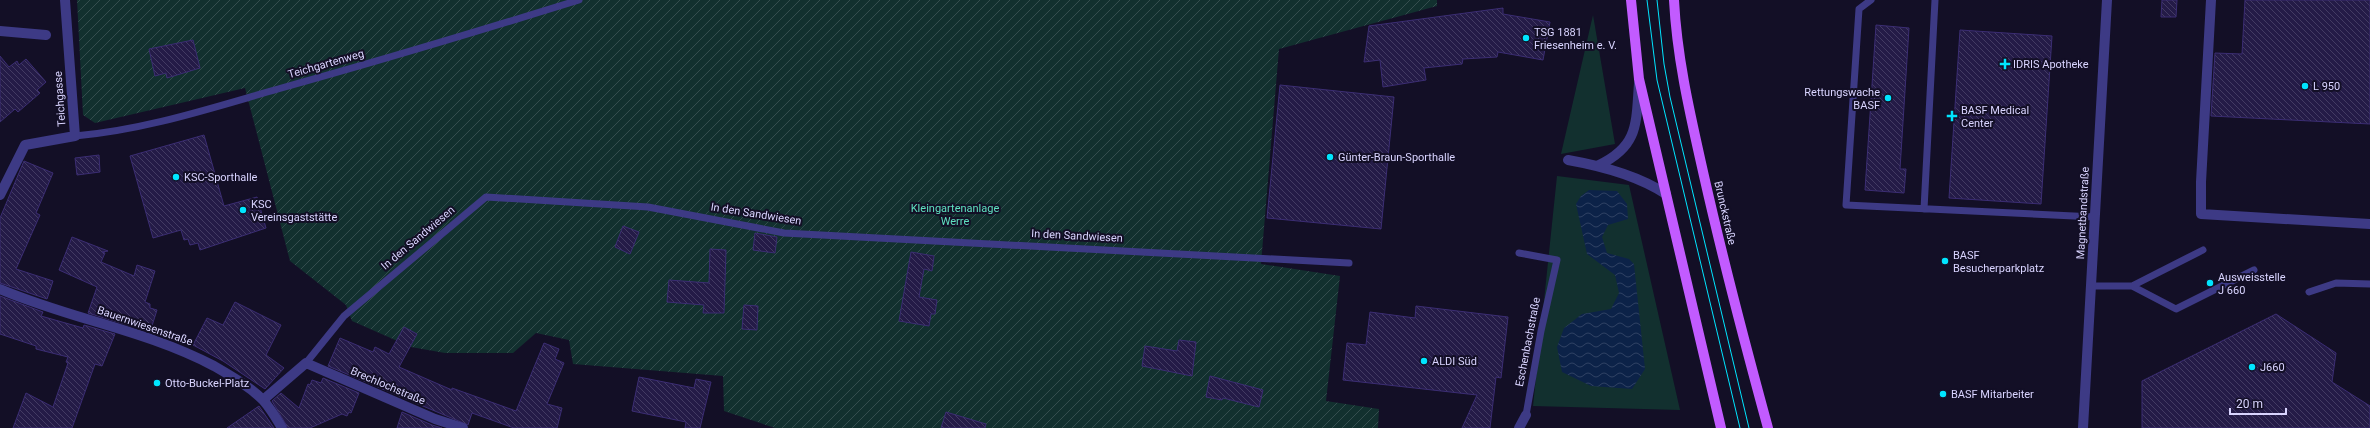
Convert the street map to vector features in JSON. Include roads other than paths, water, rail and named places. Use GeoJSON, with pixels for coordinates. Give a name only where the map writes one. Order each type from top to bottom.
{"type":"FeatureCollection","features":[{"type":"Feature","properties":{"kind":"main road"},"geometry":{"type":"LineString","coordinates":[[1631,0],[1639,79],[1721,428]]}},
{"type":"Feature","properties":{"kind":"main road","name":"Brunckstraße"},"geometry":{"type":"LineString","coordinates":[[1674,0],[1675,24],[1685,92],[1723,258],[1768,428]]}},
{"type":"Feature","properties":{"kind":"street","name":"Teichgasse"},"geometry":{"type":"LineString","coordinates":[[0,195],[25,145],[75,136],[65,0]]}},
{"type":"Feature","properties":{"kind":"street","name":"Magnetbandstraße"},"geometry":{"type":"LineString","coordinates":[[2084,428],[2108,0]]}},
{"type":"Feature","properties":{"kind":"street"},"geometry":{"type":"LineString","coordinates":[[2211,0],[2201,182],[2201,214],[2370,224]]}},
{"type":"Feature","properties":{"kind":"street"},"geometry":{"type":"LineString","coordinates":[[0,31],[46,35]]}},
{"type":"Feature","properties":{"kind":"street"},"geometry":{"type":"LineString","coordinates":[[1599,165],[1615,158],[1630,142],[1636,120],[1639,79]]}},
{"type":"Feature","properties":{"kind":"street"},"geometry":{"type":"LineString","coordinates":[[1568,160],[1599,165],[1652,185],[1666,194]]}},
{"type":"Feature","properties":{"kind":"street","name":"Bauernwiesenstraße"},"geometry":{"type":"LineString","coordinates":[[0,289],[20,298],[129,331],[187,353],[229,374],[248,386],[263,400],[282,428]]}},
{"type":"Feature","properties":{"kind":"street","name":"In den Sandwiesen"},"geometry":{"type":"LineString","coordinates":[[263,400],[306,363]]}},
{"type":"Feature","properties":{"kind":"street","name":"Brechlochstraße"},"geometry":{"type":"LineString","coordinates":[[306,363],[435,419],[463,428]]}},
{"type":"Feature","properties":{"kind":"street","name":"Eschenbachstraße"},"geometry":{"type":"LineString","coordinates":[[1519,428],[1526,415]]}},
{"type":"Feature","properties":{"kind":"lane","name":"Teichgartenweg"},"geometry":{"type":"LineString","coordinates":[[75,136],[113,133],[159,122],[406,53],[579,0]]}},
{"type":"Feature","properties":{"kind":"lane"},"geometry":{"type":"LineString","coordinates":[[1871,0],[1859,9],[1846,205],[2095,217]]}},
{"type":"Feature","properties":{"kind":"lane"},"geometry":{"type":"LineString","coordinates":[[1924,209],[1935,0]]}},
{"type":"Feature","properties":{"kind":"lane","name":"In den Sandwiesen"},"geometry":{"type":"LineString","coordinates":[[306,363],[344,316],[486,197],[648,207],[784,233],[1349,263]]}},
{"type":"Feature","properties":{"kind":"lane"},"geometry":{"type":"LineString","coordinates":[[2091,286],[2132,286],[2203,250]]}},
{"type":"Feature","properties":{"kind":"lane","name":"Eschenbachstraße"},"geometry":{"type":"LineString","coordinates":[[1519,253],[1557,260],[1541,331],[1526,415]]}},
{"type":"Feature","properties":{"kind":"lane"},"geometry":{"type":"LineString","coordinates":[[2132,286],[2176,309],[2254,270]]}},
{"type":"Feature","properties":{"kind":"lane"},"geometry":{"type":"LineString","coordinates":[[2309,292],[2336,283],[2370,284]]}},
{"type":"Feature","properties":{"kind":"water"},"geometry":{"type":"Polygon","coordinates":[[[1589,190],[1617,191],[1627,204],[1628,219],[1608,225],[1602,237],[1607,253],[1629,259],[1634,264],[1645,369],[1632,389],[1591,386],[1562,372],[1557,347],[1564,328],[1582,314],[1611,309],[1619,293],[1615,275],[1587,254],[1576,204],[1581,196],[1589,190]]]}},
{"type":"Feature","properties":{"kind":"tram line"},"geometry":{"type":"LineString","coordinates":[[1647,0],[1657,80],[1740,428]]}},
{"type":"Feature","properties":{"kind":"tram line"},"geometry":{"type":"LineString","coordinates":[[1657,0],[1664,64],[1670,97],[1749,428]]}},
{"type":"Feature","properties":{"kind":"place","name":"TSG 1881 Friesenheim e. V."},"geometry":{"type":"Point","coordinates":[1526,38]}},
{"type":"Feature","properties":{"kind":"place","name":"IDRIS Apotheke"},"geometry":{"type":"Point","coordinates":[2005,64]}},
{"type":"Feature","properties":{"kind":"place","name":"L 950"},"geometry":{"type":"Point","coordinates":[2305,86]}},
{"type":"Feature","properties":{"kind":"place","name":"Rettungswache BASF"},"geometry":{"type":"Point","coordinates":[1888,98]}},
{"type":"Feature","properties":{"kind":"place","name":"BASF Medical Center"},"geometry":{"type":"Point","coordinates":[1952,116]}},
{"type":"Feature","properties":{"kind":"place","name":"Günter-Braun-Sporthalle"},"geometry":{"type":"Point","coordinates":[1330,157]}},
{"type":"Feature","properties":{"kind":"place","name":"KSC-Sporthalle"},"geometry":{"type":"Point","coordinates":[176,177]}},
{"type":"Feature","properties":{"kind":"place","name":"KSC Vereinsgaststätte"},"geometry":{"type":"Point","coordinates":[243,210]}},
{"type":"Feature","properties":{"kind":"place","name":"BASF Besucherparkplatz"},"geometry":{"type":"Point","coordinates":[1945,261]}},
{"type":"Feature","properties":{"kind":"place","name":"Ausweisstelle J 660"},"geometry":{"type":"Point","coordinates":[2210,283]}},
{"type":"Feature","properties":{"kind":"place","name":"ALDI Süd"},"geometry":{"type":"Point","coordinates":[1424,361]}},
{"type":"Feature","properties":{"kind":"place","name":"J660"},"geometry":{"type":"Point","coordinates":[2252,367]}},
{"type":"Feature","properties":{"kind":"place","name":"Otto-Buckel-Platz"},"geometry":{"type":"Point","coordinates":[157,383]}},
{"type":"Feature","properties":{"kind":"place","name":"BASF Mitarbeiter"},"geometry":{"type":"Point","coordinates":[1943,394]}},
{"type":"Feature","properties":{"kind":"park label","name":"Kleingartenanlage Werre"},"geometry":{"type":"Point","coordinates":[955,214]}}]}
